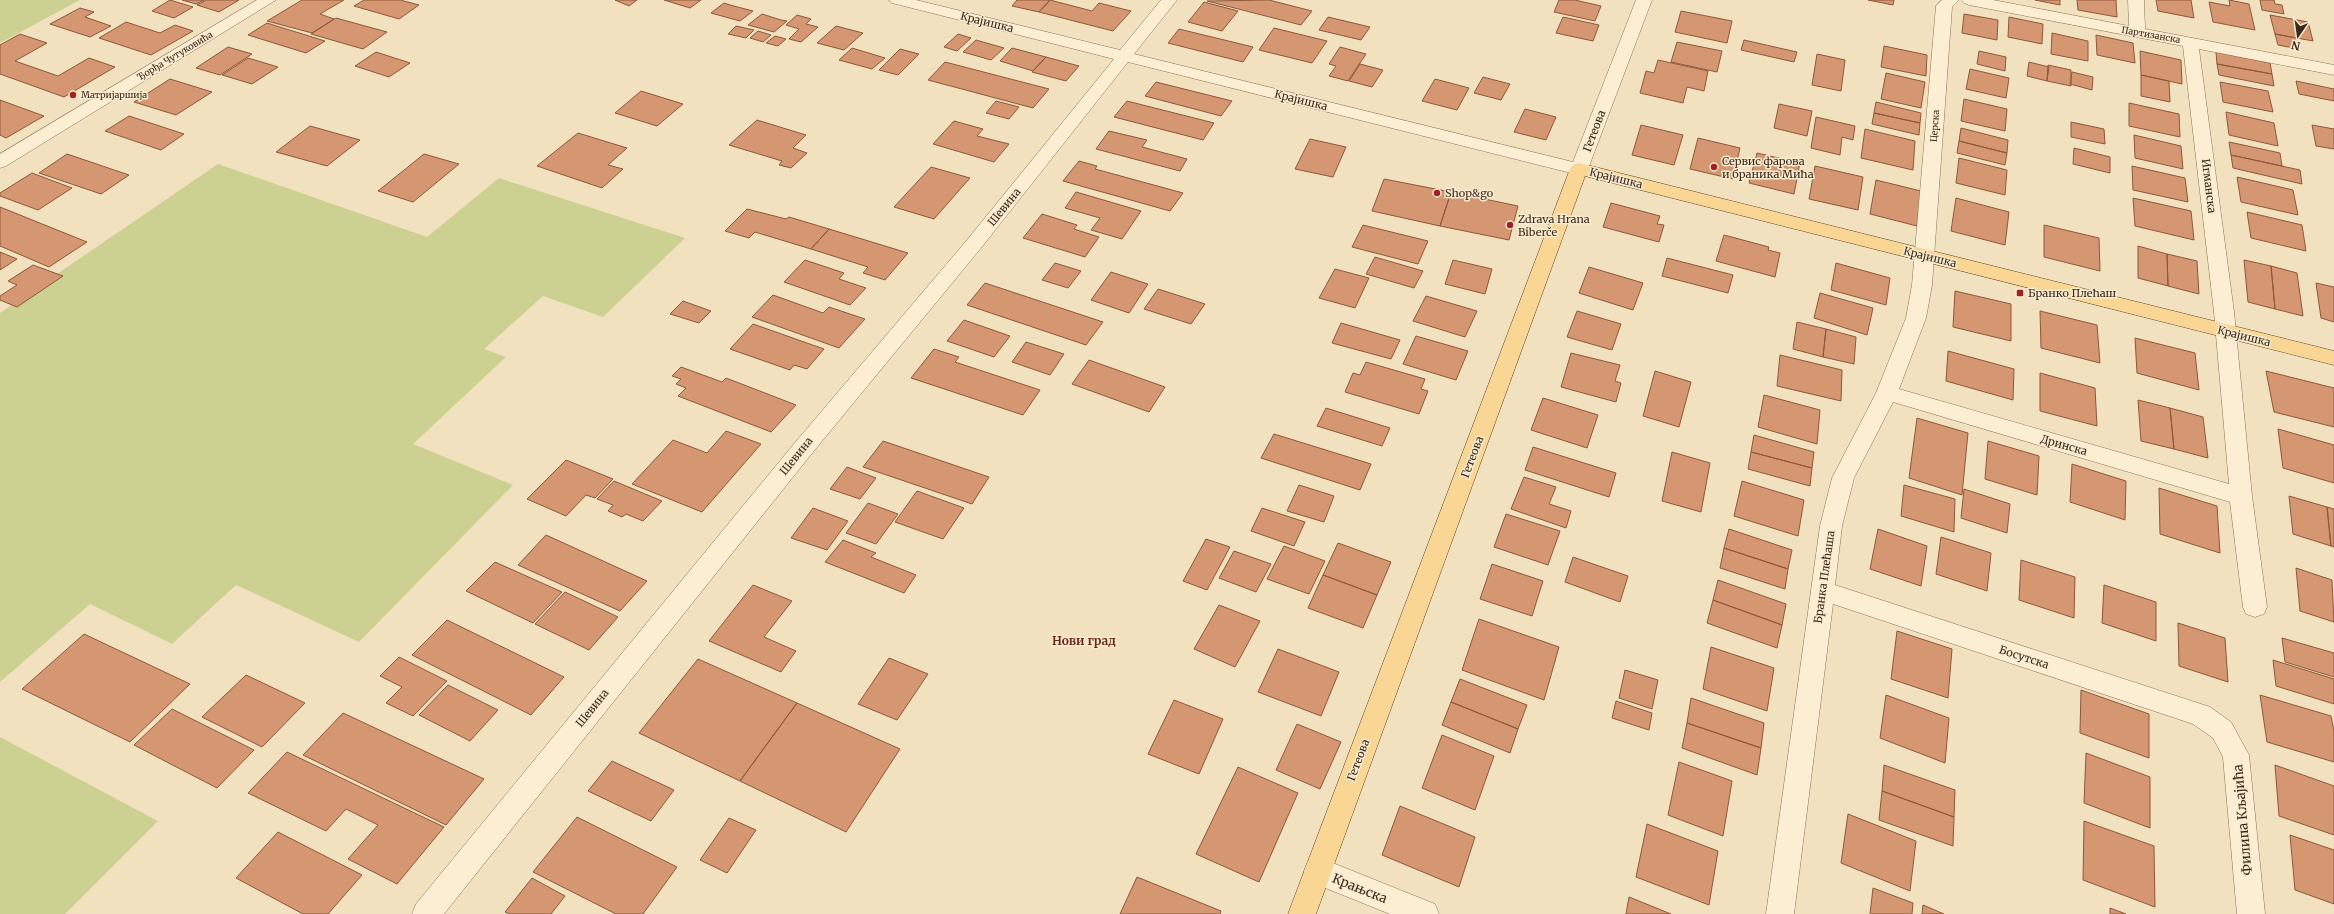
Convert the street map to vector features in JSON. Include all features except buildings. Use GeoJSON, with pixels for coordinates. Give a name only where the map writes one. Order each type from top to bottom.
{"type":"FeatureCollection","features":[{"type":"Feature","properties":{"kind":"main road","name":"Крајишка"},"geometry":{"type":"LineString","coordinates":[[1579,169],[2334,358]]}},
{"type":"Feature","properties":{"kind":"main road","name":"Гетеова"},"geometry":{"type":"LineString","coordinates":[[1302,914],[1579,169]]}},
{"type":"Feature","properties":{"kind":"street","name":"Ђорђа Чутуковића"},"geometry":{"type":"LineString","coordinates":[[0,162],[268,0]]}},
{"type":"Feature","properties":{"kind":"street","name":"Крајишка"},"geometry":{"type":"LineString","coordinates":[[897,0],[1579,169]]}},
{"type":"Feature","properties":{"kind":"street","name":"Шевина"},"geometry":{"type":"LineString","coordinates":[[426,914],[800,450],[974,244],[1169,0]]}},
{"type":"Feature","properties":{"kind":"street","name":"Гетеова"},"geometry":{"type":"LineString","coordinates":[[1579,169],[1644,0]]}},
{"type":"Feature","properties":{"kind":"street","name":"Церска"},"geometry":{"type":"LineString","coordinates":[[1924,256],[1944,6],[1951,0]]}},
{"type":"Feature","properties":{"kind":"street","name":"Партизанска"},"geometry":{"type":"LineString","coordinates":[[1969,0],[2137,33],[2190,41],[2334,70]]}},
{"type":"Feature","properties":{"kind":"street"},"geometry":{"type":"LineString","coordinates":[[2136,0],[2137,33]]}},
{"type":"Feature","properties":{"kind":"street","name":"Игманска"},"geometry":{"type":"LineString","coordinates":[[2190,41],[2226,331]]}},
{"type":"Feature","properties":{"kind":"street","name":"Бранка Плећаша"},"geometry":{"type":"LineString","coordinates":[[1780,914],[1831,526],[1844,478],[1887,393],[1916,318],[1922,285],[1924,256]]}},
{"type":"Feature","properties":{"kind":"street"},"geometry":{"type":"LineString","coordinates":[[2226,331],[2241,496],[2255,607]]}},
{"type":"Feature","properties":{"kind":"street","name":"Дринска"},"geometry":{"type":"LineString","coordinates":[[1887,393],[2241,496]]}},
{"type":"Feature","properties":{"kind":"street","name":"Босутска"},"geometry":{"type":"LineString","coordinates":[[1823,591],[2201,715],[2222,730]]}},
{"type":"Feature","properties":{"kind":"street","name":"Филипа Кљајића"},"geometry":{"type":"LineString","coordinates":[[2222,730],[2236,755],[2251,914]]}},
{"type":"Feature","properties":{"kind":"street","name":"Крањска"},"geometry":{"type":"LineString","coordinates":[[1318,871],[1425,914]]}},
{"type":"Feature","properties":{"kind":"green space"},"geometry":{"type":"Polygon","coordinates":[[[0,0],[80,0],[0,43],[0,0]]]}},
{"type":"Feature","properties":{"kind":"green space"},"geometry":{"type":"Polygon","coordinates":[[[218,164],[427,237],[499,178],[685,238],[603,317],[543,296],[484,349],[506,357],[413,444],[513,485],[359,642],[236,585],[172,644],[90,604],[0,682],[0,313],[218,164]]]}},
{"type":"Feature","properties":{"kind":"green space"},"geometry":{"type":"Polygon","coordinates":[[[0,737],[158,821],[65,914],[0,914],[0,737]]]}},
{"type":"Feature","properties":{"kind":"place","name":"Матријаршија"},"geometry":{"type":"Point","coordinates":[73,95]}},
{"type":"Feature","properties":{"kind":"place","name":"Сервис фарова и браника Мића"},"geometry":{"type":"Point","coordinates":[1714,167]}},
{"type":"Feature","properties":{"kind":"place","name":"Shop&go"},"geometry":{"type":"Point","coordinates":[1437,193]}},
{"type":"Feature","properties":{"kind":"place","name":"Zdrava Hrana Biberče"},"geometry":{"type":"Point","coordinates":[1510,225]}},
{"type":"Feature","properties":{"kind":"place","name":"Бранко Плећаш"},"geometry":{"type":"Point","coordinates":[2020,293]}},
{"type":"Feature","properties":{"kind":"district","name":"Нови град"},"geometry":{"type":"Point","coordinates":[1084,641]}}]}
